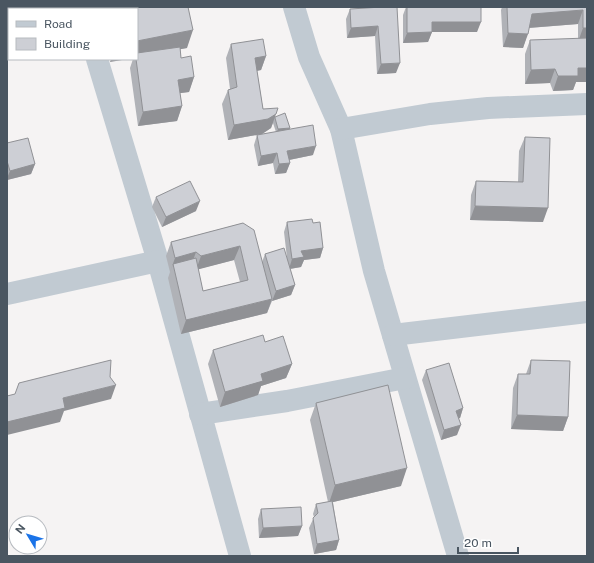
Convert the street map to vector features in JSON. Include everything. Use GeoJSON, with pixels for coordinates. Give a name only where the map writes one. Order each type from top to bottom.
{"type":"FeatureCollection","features":[{"type":"Feature","properties":{"kind":"street"},"geometry":{"type":"LineString","coordinates":[[294,7],[309,57],[341,129],[374,271],[458,556]]}},
{"type":"Feature","properties":{"kind":"street"},"geometry":{"type":"LineString","coordinates":[[97,60],[158,260],[240,556]]}},
{"type":"Feature","properties":{"kind":"street"},"geometry":{"type":"LineString","coordinates":[[341,129],[430,114],[488,108],[587,104]]}},
{"type":"Feature","properties":{"kind":"street"},"geometry":{"type":"LineString","coordinates":[[7,294],[158,260]]}},
{"type":"Feature","properties":{"kind":"street"},"geometry":{"type":"LineString","coordinates":[[393,335],[587,312]]}},
{"type":"Feature","properties":{"kind":"street"},"geometry":{"type":"LineString","coordinates":[[200,414],[287,401],[405,378]]}},
{"type":"Feature","properties":{"kind":"building"},"geometry":{"type":"Polygon","coordinates":[[[188,7],[193,30],[138,41],[138,8],[108,8],[188,7]]]}},
{"type":"Feature","properties":{"kind":"building"},"geometry":{"type":"Polygon","coordinates":[[[397,7],[400,63],[381,64],[378,26],[351,28],[350,9],[397,7]]]}},
{"type":"Feature","properties":{"kind":"building"},"geometry":{"type":"Polygon","coordinates":[[[407,7],[481,7],[481,22],[432,22],[432,32],[407,33],[407,7]]]}},
{"type":"Feature","properties":{"kind":"building"},"geometry":{"type":"Polygon","coordinates":[[[507,7],[587,7],[587,28],[583,28],[583,10],[532,14],[528,34],[508,33],[507,7]]]}},
{"type":"Feature","properties":{"kind":"building"},"geometry":{"type":"Polygon","coordinates":[[[587,38],[587,68],[578,68],[578,76],[558,76],[555,69],[531,70],[530,40],[587,38]]]}},
{"type":"Feature","properties":{"kind":"building"},"geometry":{"type":"Polygon","coordinates":[[[263,39],[266,56],[255,58],[263,109],[278,108],[276,114],[268,119],[234,125],[228,90],[237,87],[231,44],[263,39]]]}},
{"type":"Feature","properties":{"kind":"building"},"geometry":{"type":"Polygon","coordinates":[[[180,47],[181,58],[191,56],[194,77],[178,80],[182,106],[143,112],[136,60],[138,60],[138,53],[180,47]]]}},
{"type":"Feature","properties":{"kind":"building"},"geometry":{"type":"Polygon","coordinates":[[[285,113],[290,128],[278,129],[275,117],[285,113]]]}},
{"type":"Feature","properties":{"kind":"building"},"geometry":{"type":"Polygon","coordinates":[[[313,125],[316,146],[287,151],[290,163],[279,164],[277,153],[261,156],[257,135],[313,125]]]}},
{"type":"Feature","properties":{"kind":"building"},"geometry":{"type":"Polygon","coordinates":[[[525,137],[550,138],[548,208],[475,206],[476,181],[523,182],[525,137]]]}},
{"type":"Feature","properties":{"kind":"building"},"geometry":{"type":"Polygon","coordinates":[[[28,138],[35,164],[10,171],[7,161],[7,143],[28,138]]]}},
{"type":"Feature","properties":{"kind":"building"},"geometry":{"type":"Polygon","coordinates":[[[190,181],[200,201],[166,217],[156,197],[190,181]]]}},
{"type":"Feature","properties":{"kind":"building"},"geometry":{"type":"Polygon","coordinates":[[[312,219],[313,223],[320,222],[323,248],[301,251],[304,257],[292,259],[287,222],[312,219]]]}},
{"type":"Feature","properties":{"kind":"building"},"geometry":{"type":"Polygon","coordinates":[[[243,223],[254,230],[272,299],[186,320],[173,264],[196,258],[203,291],[248,280],[240,246],[201,256],[196,252],[175,258],[171,242],[243,223]]]}},
{"type":"Feature","properties":{"kind":"building"},"geometry":{"type":"Polygon","coordinates":[[[284,248],[295,285],[276,291],[265,254],[284,248]]]}},
{"type":"Feature","properties":{"kind":"building"},"geometry":{"type":"Polygon","coordinates":[[[263,335],[265,342],[283,336],[292,364],[261,374],[263,381],[225,392],[213,350],[263,335]]]}},
{"type":"Feature","properties":{"kind":"building"},"geometry":{"type":"Polygon","coordinates":[[[111,360],[110,377],[116,385],[63,398],[65,408],[7,422],[7,396],[15,394],[19,383],[111,360]]]}},
{"type":"Feature","properties":{"kind":"building"},"geometry":{"type":"Polygon","coordinates":[[[531,360],[570,361],[568,417],[517,415],[518,374],[530,374],[531,360]]]}},
{"type":"Feature","properties":{"kind":"building"},"geometry":{"type":"Polygon","coordinates":[[[449,363],[463,408],[456,411],[461,425],[444,430],[426,370],[449,363]]]}},
{"type":"Feature","properties":{"kind":"building"},"geometry":{"type":"Polygon","coordinates":[[[388,385],[407,468],[335,485],[316,403],[388,385]]]}},
{"type":"Feature","properties":{"kind":"building"},"geometry":{"type":"Polygon","coordinates":[[[332,501],[339,540],[317,544],[313,518],[318,513],[316,504],[332,501]]]}},
{"type":"Feature","properties":{"kind":"building"},"geometry":{"type":"Polygon","coordinates":[[[301,507],[302,526],[263,528],[261,509],[301,507]]]}}]}
